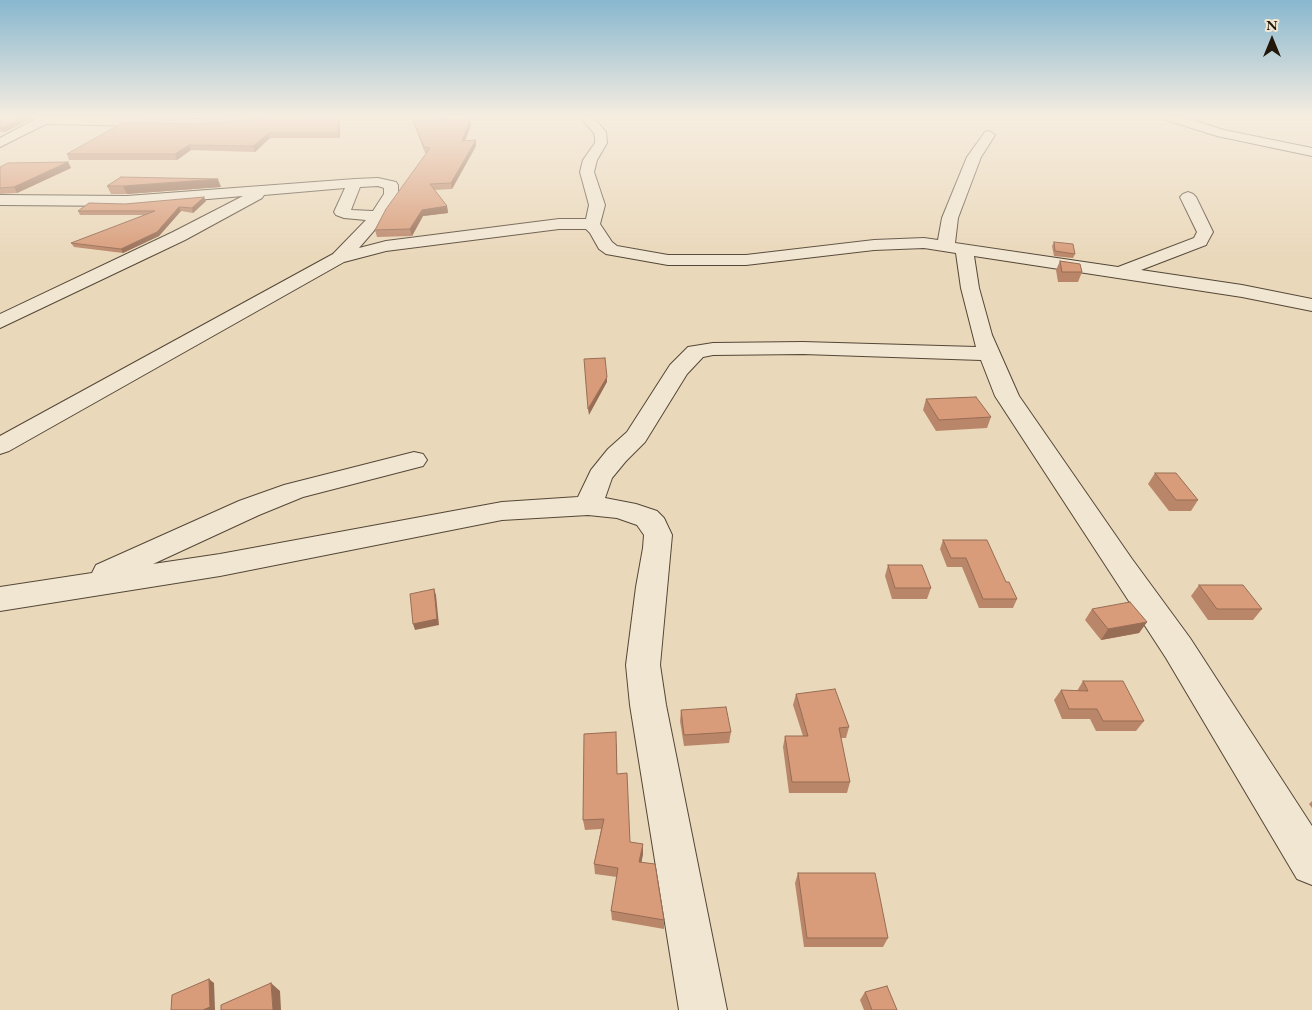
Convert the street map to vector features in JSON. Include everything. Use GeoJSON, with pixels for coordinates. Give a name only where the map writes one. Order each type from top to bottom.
{"type":"FeatureCollection","features":[{"type":"Feature","properties":{"kind":"street"},"geometry":{"type":"LineString","coordinates":[[589,164],[587,172],[597,205],[595,217],[591,225]]}},
{"type":"Feature","properties":{"kind":"street"},"geometry":{"type":"LineString","coordinates":[[946,245],[950,218],[971,164]]}},
{"type":"Feature","properties":{"kind":"street"},"geometry":{"type":"LineString","coordinates":[[0,200],[127,201],[378,182],[390,185],[391,194],[378,216],[363,235],[338,258],[0,446]]}},
{"type":"Feature","properties":{"kind":"street"},"geometry":{"type":"LineString","coordinates":[[355,183],[342,212],[350,215],[378,216]]}},
{"type":"Feature","properties":{"kind":"street"},"geometry":{"type":"LineString","coordinates":[[0,322],[179,236],[265,190]]}},
{"type":"Feature","properties":{"kind":"street"},"geometry":{"type":"LineString","coordinates":[[1119,273],[1200,242],[1205,232],[1188,197]]}},
{"type":"Feature","properties":{"kind":"street"},"geometry":{"type":"LineString","coordinates":[[338,258],[386,246],[572,223],[591,225],[600,233],[605,245],[612,250],[668,260],[746,260],[894,243],[918,242],[1303,303],[1312,286]]}},
{"type":"Feature","properties":{"kind":"street"},"geometry":{"type":"LineString","coordinates":[[964,248],[976,311],[989,354],[1007,396],[1121,568],[1178,648],[1312,864]]}},
{"type":"Feature","properties":{"kind":"street"},"geometry":{"type":"LineString","coordinates":[[588,506],[600,476],[617,455],[636,437],[678,370],[696,352],[714,349],[803,348],[989,354]]}},
{"type":"Feature","properties":{"kind":"street"},"geometry":{"type":"LineString","coordinates":[[76,587],[249,508],[287,493],[322,482],[414,460]]}},
{"type":"Feature","properties":{"kind":"street"},"geometry":{"type":"LineString","coordinates":[[0,599],[281,554],[502,511],[588,506],[617,509],[648,518],[654,525],[658,535],[658,548],[651,587],[643,665],[648,705],[703,1010]]}},
{"type":"Feature","properties":{"kind":"building"},"geometry":{"type":"Polygon","coordinates":[[[6,164],[63,164],[14,187],[0,188],[0,167],[6,164]]]}},
{"type":"Feature","properties":{"kind":"building"},"geometry":{"type":"Polygon","coordinates":[[[418,164],[462,164],[451,183],[430,184],[447,206],[422,210],[410,229],[375,230],[386,209],[418,164]]]}},
{"type":"Feature","properties":{"kind":"building"},"geometry":{"type":"Polygon","coordinates":[[[121,177],[218,179],[107,186],[121,177]]]}},
{"type":"Feature","properties":{"kind":"building"},"geometry":{"type":"Polygon","coordinates":[[[204,197],[192,208],[179,207],[157,232],[121,249],[71,243],[155,211],[78,211],[89,203],[125,204],[204,197]]]}},
{"type":"Feature","properties":{"kind":"building"},"geometry":{"type":"Polygon","coordinates":[[[1054,242],[1073,244],[1075,254],[1055,251],[1054,242]]]}},
{"type":"Feature","properties":{"kind":"building"},"geometry":{"type":"Polygon","coordinates":[[[1060,261],[1080,264],[1082,272],[1062,272],[1060,261]]]}},
{"type":"Feature","properties":{"kind":"building"},"geometry":{"type":"Polygon","coordinates":[[[605,358],[607,377],[588,409],[584,359],[605,358]]]}},
{"type":"Feature","properties":{"kind":"building"},"geometry":{"type":"Polygon","coordinates":[[[976,397],[991,417],[939,420],[926,399],[976,397]]]}},
{"type":"Feature","properties":{"kind":"building"},"geometry":{"type":"Polygon","coordinates":[[[1155,473],[1176,473],[1198,500],[1176,500],[1155,473]]]}},
{"type":"Feature","properties":{"kind":"building"},"geometry":{"type":"Polygon","coordinates":[[[943,540],[987,540],[1006,582],[1009,582],[1017,599],[983,599],[966,558],[951,558],[943,540]]]}},
{"type":"Feature","properties":{"kind":"building"},"geometry":{"type":"Polygon","coordinates":[[[888,565],[922,565],[931,588],[895,588],[888,565]]]}},
{"type":"Feature","properties":{"kind":"building"},"geometry":{"type":"Polygon","coordinates":[[[1199,585],[1243,585],[1262,609],[1217,609],[1199,585]]]}},
{"type":"Feature","properties":{"kind":"building"},"geometry":{"type":"Polygon","coordinates":[[[434,589],[437,619],[413,624],[410,594],[434,589]]]}},
{"type":"Feature","properties":{"kind":"building"},"geometry":{"type":"Polygon","coordinates":[[[1130,602],[1147,622],[1108,629],[1092,609],[1130,602]]]}},
{"type":"Feature","properties":{"kind":"building"},"geometry":{"type":"Polygon","coordinates":[[[1083,681],[1123,681],[1144,721],[1103,721],[1097,709],[1069,709],[1061,690],[1088,691],[1083,681]]]}},
{"type":"Feature","properties":{"kind":"building"},"geometry":{"type":"Polygon","coordinates":[[[835,689],[849,727],[839,728],[850,782],[792,782],[785,736],[808,736],[796,694],[835,689]]]}},
{"type":"Feature","properties":{"kind":"building"},"geometry":{"type":"Polygon","coordinates":[[[726,707],[731,732],[684,735],[681,710],[726,707]]]}},
{"type":"Feature","properties":{"kind":"building"},"geometry":{"type":"Polygon","coordinates":[[[616,732],[617,774],[627,773],[630,842],[643,844],[639,862],[655,864],[664,920],[611,911],[618,868],[594,864],[604,819],[583,820],[584,734],[616,732]]]}},
{"type":"Feature","properties":{"kind":"building"},"geometry":{"type":"Polygon","coordinates":[[[798,873],[875,873],[888,938],[807,938],[798,873]]]}},
{"type":"Feature","properties":{"kind":"building"},"geometry":{"type":"Polygon","coordinates":[[[209,979],[210,1007],[203,1010],[171,1010],[172,995],[209,979]]]}},
{"type":"Feature","properties":{"kind":"building"},"geometry":{"type":"Polygon","coordinates":[[[271,983],[273,1010],[221,1010],[221,1005],[271,983]]]}},
{"type":"Feature","properties":{"kind":"building"},"geometry":{"type":"Polygon","coordinates":[[[887,986],[897,1010],[872,1010],[865,992],[887,986]]]}}]}
